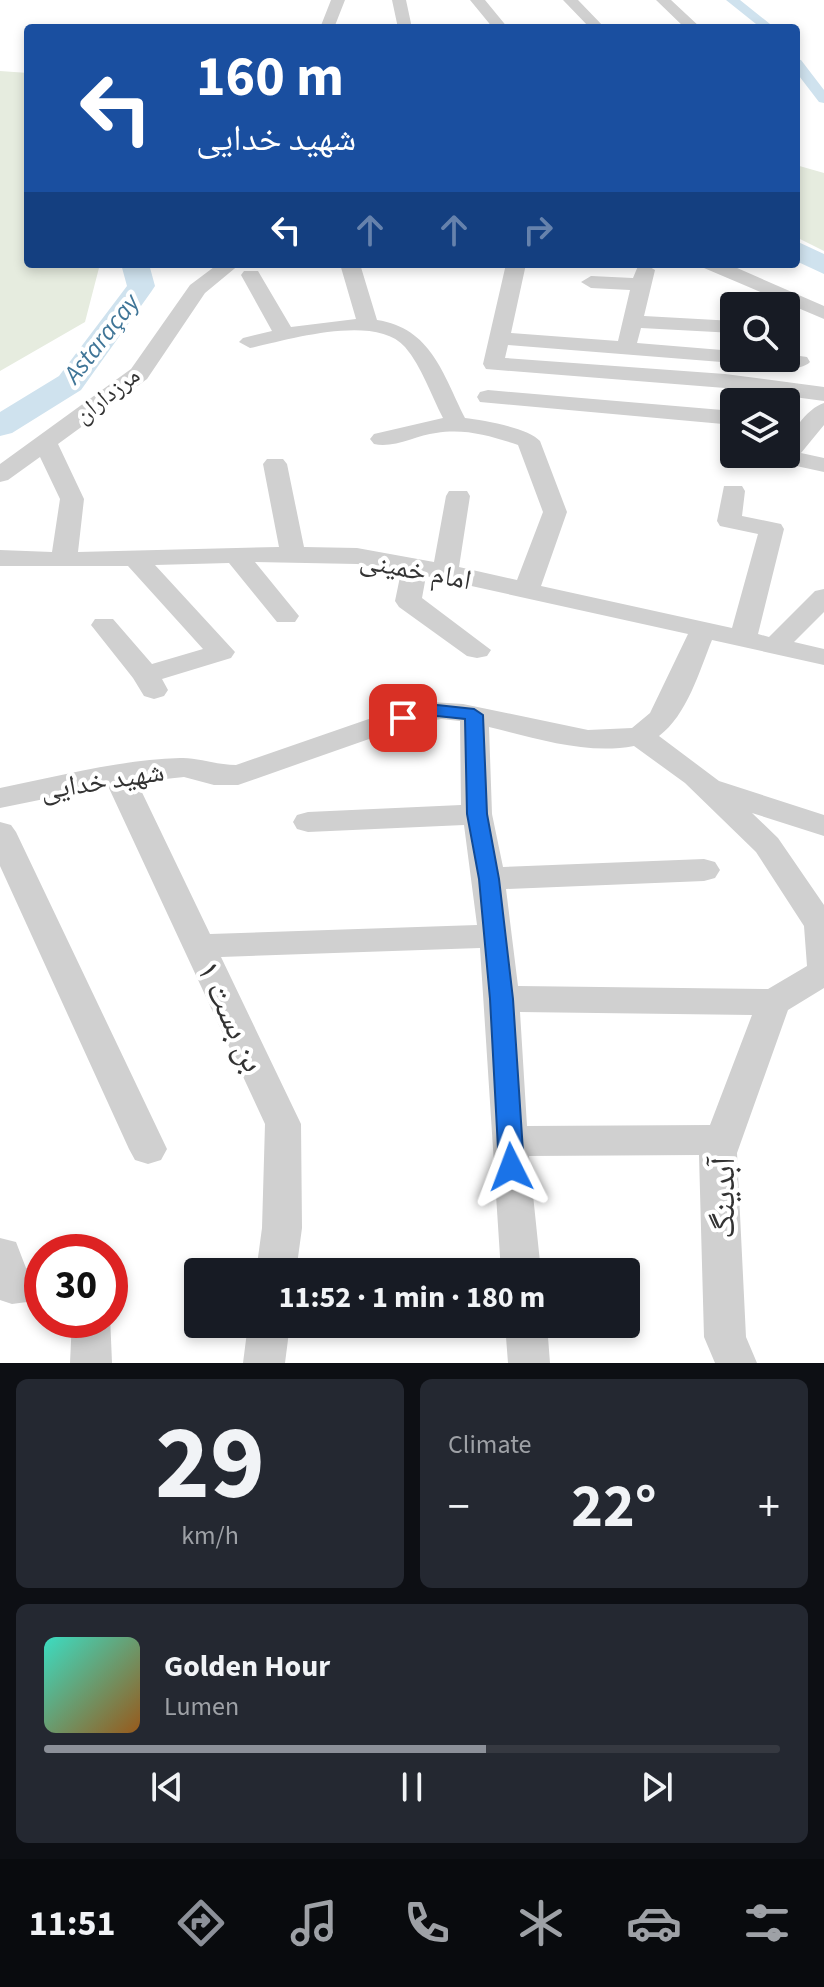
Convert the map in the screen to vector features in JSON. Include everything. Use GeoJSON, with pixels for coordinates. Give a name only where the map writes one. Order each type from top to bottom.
{"type":"FeatureCollection","features":[{"type":"Feature","properties":{"kind":"street"},"geometry":{"type":"LineString","coordinates":[[329,24],[338,0]]}},
{"type":"Feature","properties":{"kind":"street"},"geometry":{"type":"LineString","coordinates":[[399,0],[404,24]]}},
{"type":"Feature","properties":{"kind":"street"},"geometry":{"type":"LineString","coordinates":[[477,0],[498,24]]}},
{"type":"Feature","properties":{"kind":"street"},"geometry":{"type":"LineString","coordinates":[[570,0],[594,24]]}},
{"type":"Feature","properties":{"kind":"street"},"geometry":{"type":"LineString","coordinates":[[663,0],[690,24]]}},
{"type":"Feature","properties":{"kind":"street","name":"مرزداران"},"geometry":{"type":"LineString","coordinates":[[0,475],[139,374],[174,327],[197,289],[225,268]]}},
{"type":"Feature","properties":{"kind":"street"},"geometry":{"type":"LineString","coordinates":[[351,268],[368,325]]}},
{"type":"Feature","properties":{"kind":"street"},"geometry":{"type":"LineString","coordinates":[[483,425],[498,338],[515,268]]}},
{"type":"Feature","properties":{"kind":"street"},"geometry":{"type":"LineString","coordinates":[[720,268],[824,313]]}},
{"type":"Feature","properties":{"kind":"street"},"geometry":{"type":"LineString","coordinates":[[251,275],[285,335]]}},
{"type":"Feature","properties":{"kind":"street"},"geometry":{"type":"LineString","coordinates":[[591,282],[643,277],[626,348]]}},
{"type":"Feature","properties":{"kind":"street"},"geometry":{"type":"LineString","coordinates":[[632,321],[720,326]]}},
{"type":"Feature","properties":{"kind":"street"},"geometry":{"type":"LineString","coordinates":[[250,342],[315,328],[368,325],[402,333],[418,350],[457,424]]}},
{"type":"Feature","properties":{"kind":"street"},"geometry":{"type":"LineString","coordinates":[[498,338],[549,332],[626,348],[720,356]]}},
{"type":"Feature","properties":{"kind":"street"},"geometry":{"type":"LineString","coordinates":[[494,364],[725,381],[824,394]]}},
{"type":"Feature","properties":{"kind":"street"},"geometry":{"type":"LineString","coordinates":[[725,381],[728,372]]}},
{"type":"Feature","properties":{"kind":"street"},"geometry":{"type":"LineString","coordinates":[[488,397],[720,417]]}},
{"type":"Feature","properties":{"kind":"street"},"geometry":{"type":"LineString","coordinates":[[824,410],[786,457],[824,465]]}},
{"type":"Feature","properties":{"kind":"street"},"geometry":{"type":"LineString","coordinates":[[382,439],[438,423],[483,425],[528,441],[555,512],[526,592]]}},
{"type":"Feature","properties":{"kind":"street"},"geometry":{"type":"LineString","coordinates":[[45,442],[72,499],[64,560]]}},
{"type":"Feature","properties":{"kind":"street"},"geometry":{"type":"LineString","coordinates":[[275,464],[293,554]]}},
{"type":"Feature","properties":{"kind":"street"},"geometry":{"type":"LineString","coordinates":[[733,491],[729,521],[772,529],[743,639]]}},
{"type":"Feature","properties":{"kind":"street"},"geometry":{"type":"LineString","coordinates":[[445,572],[458,496]]}},
{"type":"Feature","properties":{"kind":"street"},"geometry":{"type":"LineString","coordinates":[[236,555],[286,616]]}},
{"type":"Feature","properties":{"kind":"street","name":"امام خمینی"},"geometry":{"type":"LineString","coordinates":[[0,558],[357,556],[445,572],[824,657]]}},
{"type":"Feature","properties":{"kind":"street"},"geometry":{"type":"LineString","coordinates":[[104,625],[150,682],[221,652],[135,558]]}},
{"type":"Feature","properties":{"kind":"street"},"geometry":{"type":"LineString","coordinates":[[415,566],[408,601],[477,650]]}},
{"type":"Feature","properties":{"kind":"street"},"geometry":{"type":"LineString","coordinates":[[775,646],[824,597]]}},
{"type":"Feature","properties":{"kind":"street"},"geometry":{"type":"LineString","coordinates":[[502,999],[774,1002],[824,971],[820,925],[767,845],[708,787],[639,736],[657,725],[703,630]]}},
{"type":"Feature","properties":{"kind":"street","name":"شهید خدایی"},"geometry":{"type":"LineString","coordinates":[[0,798],[118,774],[184,767],[214,775],[238,775],[403,718],[437,710],[603,741],[639,736]]}},
{"type":"Feature","properties":{"kind":"street"},"geometry":{"type":"LineString","coordinates":[[474,715],[477,814],[489,879],[502,999],[520,1258]]}},
{"type":"Feature","properties":{"kind":"street","name":"بن بست ۱"},"geometry":{"type":"LineString","coordinates":[[118,774],[283,1124],[282,1228],[278,1258]]}},
{"type":"Feature","properties":{"kind":"street"},"geometry":{"type":"LineString","coordinates":[[708,787],[819,816]]}},
{"type":"Feature","properties":{"kind":"street"},"geometry":{"type":"LineString","coordinates":[[308,822],[477,814]]}},
{"type":"Feature","properties":{"kind":"street"},"geometry":{"type":"LineString","coordinates":[[0,832],[148,1149]]}},
{"type":"Feature","properties":{"kind":"street"},"geometry":{"type":"LineString","coordinates":[[489,879],[704,870]]}},
{"type":"Feature","properties":{"kind":"street"},"geometry":{"type":"LineString","coordinates":[[199,946],[495,936]]}},
{"type":"Feature","properties":{"kind":"street","name":"آبدینگ"},"geometry":{"type":"LineString","coordinates":[[736,1363],[725,1337],[718,1153],[774,1002]]}},
{"type":"Feature","properties":{"kind":"street"},"geometry":{"type":"LineString","coordinates":[[510,1141],[723,1140]]}},
{"type":"Feature","properties":{"kind":"street"},"geometry":{"type":"LineString","coordinates":[[1,1252],[12,1287],[24,1285]]}},
{"type":"Feature","properties":{"kind":"street"},"geometry":{"type":"LineString","coordinates":[[91,1363],[92,1338]]}},
{"type":"Feature","properties":{"kind":"street"},"geometry":{"type":"LineString","coordinates":[[264,1363],[267,1338]]}},
{"type":"Feature","properties":{"kind":"street"},"geometry":{"type":"LineString","coordinates":[[527,1338],[529,1363]]}},
{"type":"Feature","properties":{"kind":"shaded area"},"geometry":{"type":"Polygon","coordinates":[[[0,71],[24,73],[24,268],[99,268],[85,322],[0,371],[0,71]]]}},
{"type":"Feature","properties":{"kind":"shaded area"},"geometry":{"type":"Polygon","coordinates":[[[800,166],[824,173],[824,251],[800,239],[800,166]]]}},
{"type":"Feature","properties":{"kind":"waterway"},"geometry":{"type":"LineString","coordinates":[[732,0],[764,24]]}},
{"type":"Feature","properties":{"kind":"waterway"},"geometry":{"type":"LineString","coordinates":[[800,68],[824,99]]}},
{"type":"Feature","properties":{"kind":"waterway","name":"Astaraçay"},"geometry":{"type":"LineString","coordinates":[[800,251],[824,266]]}},
{"type":"Feature","properties":{"kind":"waterway","name":"Astaraçay"},"geometry":{"type":"LineString","coordinates":[[0,426],[70,383],[141,286],[136,268]]}},
{"type":"Feature","properties":{"kind":"route"},"geometry":{"type":"LineString","coordinates":[[403,718],[437,710],[474,715],[477,814],[489,879],[502,999],[511,1167]]}}]}
